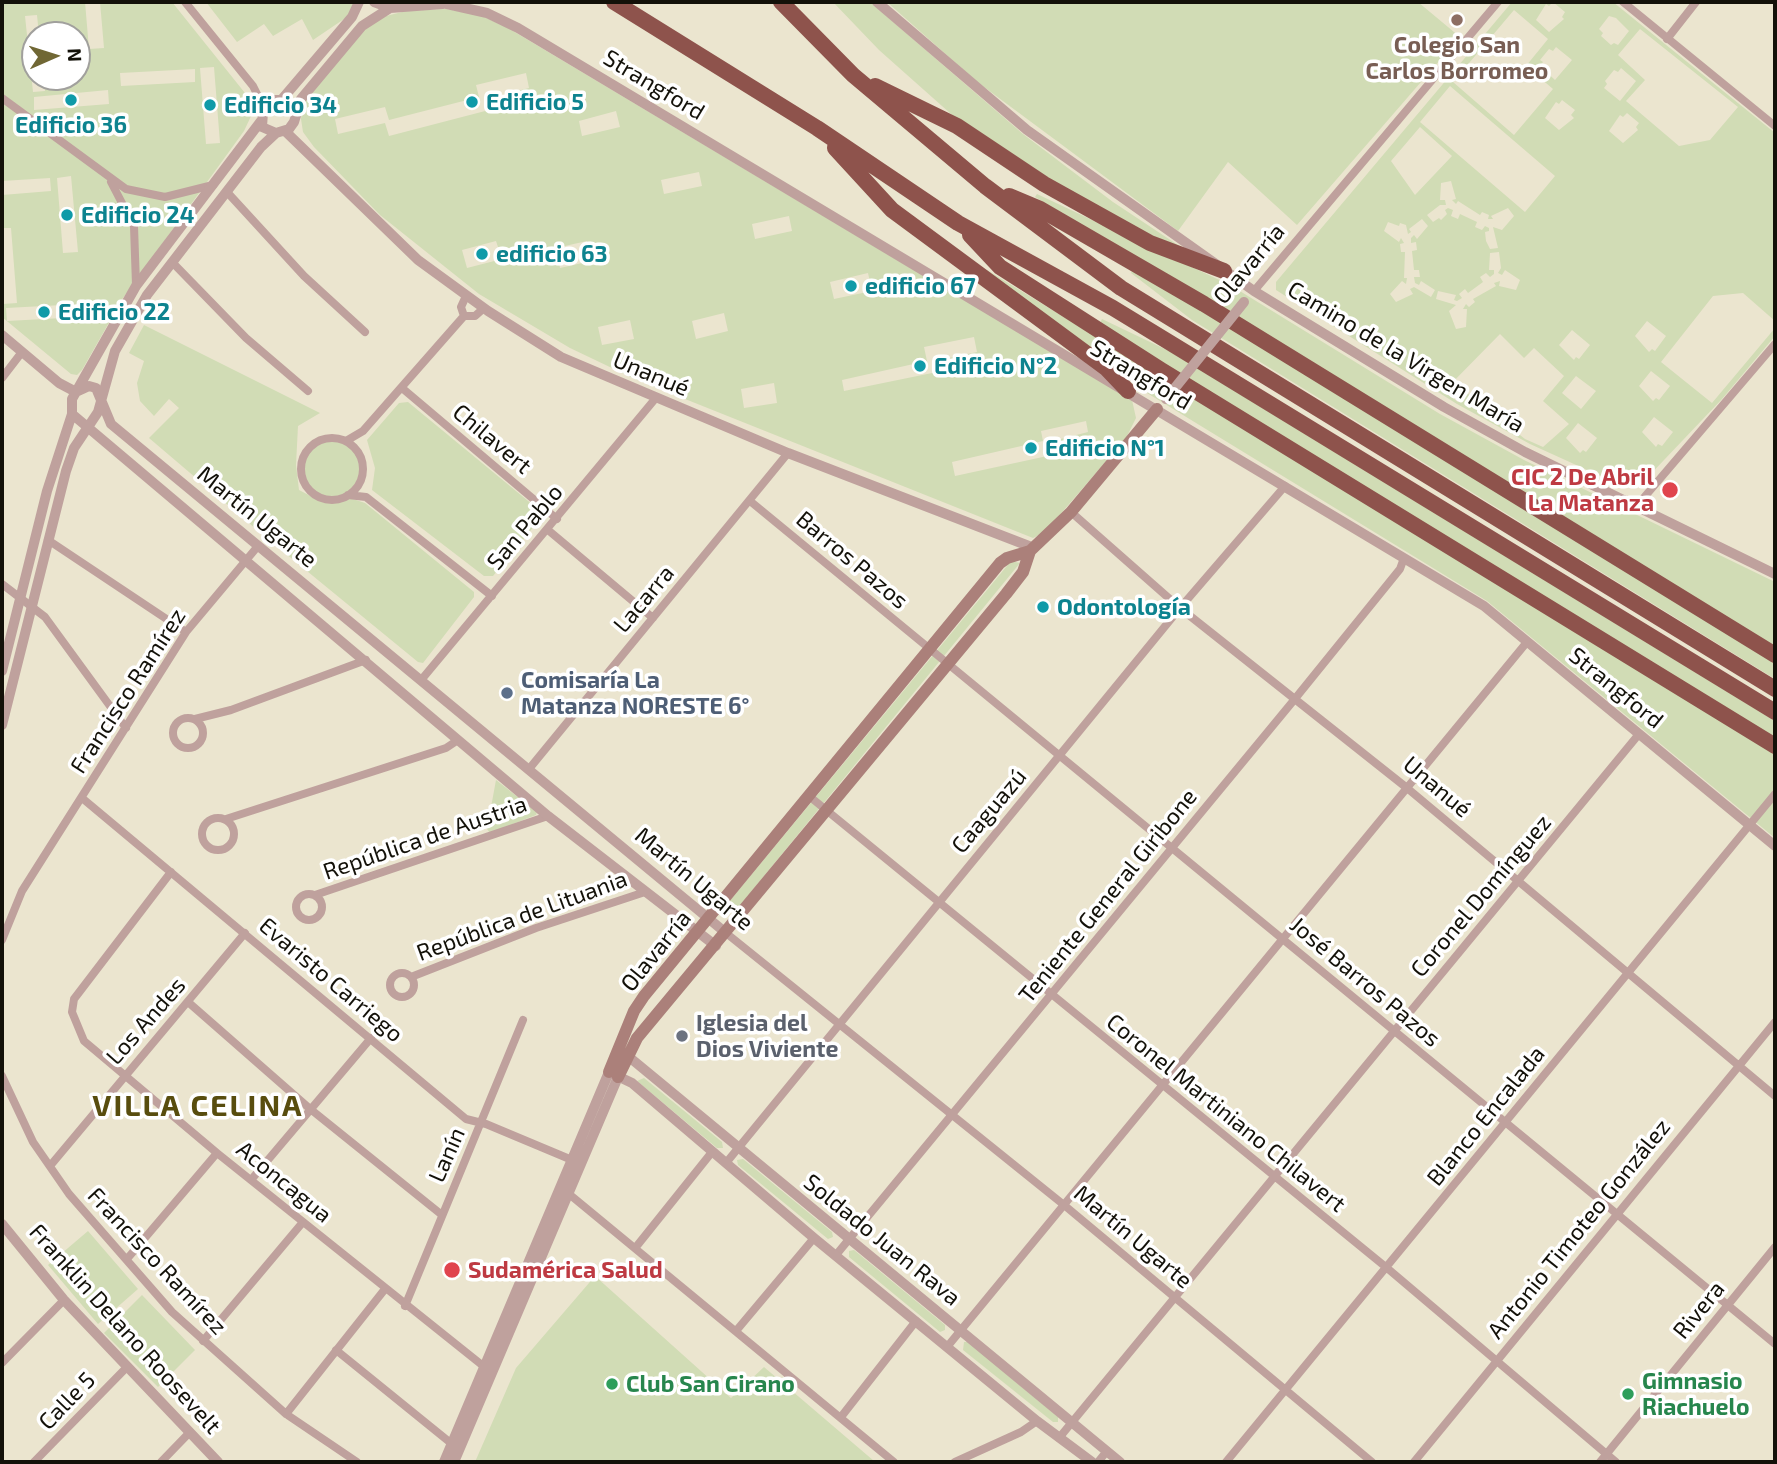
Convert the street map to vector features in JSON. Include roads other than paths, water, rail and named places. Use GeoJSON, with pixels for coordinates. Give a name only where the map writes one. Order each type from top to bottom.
{"type":"FeatureCollection","features":[{"type":"Feature","properties":{"kind":"highway"},"geometry":{"type":"LineString","coordinates":[[614,2],[817,128],[958,223],[1113,308],[1775,712]]}},
{"type":"Feature","properties":{"kind":"highway"},"geometry":{"type":"LineString","coordinates":[[781,2],[853,75],[985,186],[1121,288],[1775,689]]}},
{"type":"Feature","properties":{"kind":"highway"},"geometry":{"type":"LineString","coordinates":[[853,75],[957,126],[1044,184],[1150,243],[1224,271]]}},
{"type":"Feature","properties":{"kind":"highway"},"geometry":{"type":"LineString","coordinates":[[817,128],[892,210],[1106,368],[1128,391]]}},
{"type":"Feature","properties":{"kind":"highway"},"geometry":{"type":"LineString","coordinates":[[985,186],[1040,209],[1204,304],[1775,655]]}},
{"type":"Feature","properties":{"kind":"highway"},"geometry":{"type":"LineString","coordinates":[[958,223],[1000,267],[1149,363],[1775,746]]}},
{"type":"Feature","properties":{"kind":"main road","name":"Olavarría"},"geometry":{"type":"LineString","coordinates":[[623,1052],[716,946],[1023,572],[1032,549],[1070,512],[1161,404]]}},
{"type":"Feature","properties":{"kind":"main road","name":"Olavarría"},"geometry":{"type":"LineString","coordinates":[[614,1075],[638,1003],[1000,564],[1007,558],[1032,549]]}},
{"type":"Feature","properties":{"kind":"street"},"geometry":{"type":"LineString","coordinates":[[2,671],[47,491],[72,414],[70,408],[76,392],[136,286],[216,184],[261,121],[264,108],[253,86],[185,2]]}},
{"type":"Feature","properties":{"kind":"street"},"geometry":{"type":"LineString","coordinates":[[264,108],[279,99],[352,17],[359,2]]}},
{"type":"Feature","properties":{"kind":"street","name":"Strangford"},"geometry":{"type":"LineString","coordinates":[[374,2],[390,8],[441,3],[499,18],[1128,391],[1161,404],[1285,486],[1484,606],[1775,846]]}},
{"type":"Feature","properties":{"kind":"street","name":"Camino de la Virgen María"},"geometry":{"type":"LineString","coordinates":[[877,2],[1027,130],[1254,291],[1444,407],[1635,508],[1775,574]]}},
{"type":"Feature","properties":{"kind":"street","name":"Olavarría"},"geometry":{"type":"LineString","coordinates":[[1161,404],[1498,2]]}},
{"type":"Feature","properties":{"kind":"street"},"geometry":{"type":"LineString","coordinates":[[1623,2],[1775,126]]}},
{"type":"Feature","properties":{"kind":"street"},"geometry":{"type":"LineString","coordinates":[[1667,39],[1696,2]]}},
{"type":"Feature","properties":{"kind":"street"},"geometry":{"type":"LineString","coordinates":[[2,725],[66,471],[87,424],[98,412],[110,363],[131,317],[227,192],[295,117],[301,99],[362,26],[390,8]]}},
{"type":"Feature","properties":{"kind":"street"},"geometry":{"type":"LineString","coordinates":[[253,86],[279,99],[295,117]]}},
{"type":"Feature","properties":{"kind":"street"},"geometry":{"type":"LineString","coordinates":[[2,99],[126,189],[156,197],[179,195],[216,184]]}},
{"type":"Feature","properties":{"kind":"street","name":"Unanué"},"geometry":{"type":"LineString","coordinates":[[295,117],[305,148]]}},
{"type":"Feature","properties":{"kind":"street"},"geometry":{"type":"LineString","coordinates":[[261,121],[265,130],[280,132]]}},
{"type":"Feature","properties":{"kind":"street","name":"Unanué"},"geometry":{"type":"LineString","coordinates":[[280,132],[305,148],[396,241],[466,296],[561,356],[655,399],[1032,549]]}},
{"type":"Feature","properties":{"kind":"street"},"geometry":{"type":"LineString","coordinates":[[110,179],[134,226],[136,286]]}},
{"type":"Feature","properties":{"kind":"street"},"geometry":{"type":"LineString","coordinates":[[227,192],[304,276],[365,332]]}},
{"type":"Feature","properties":{"kind":"street"},"geometry":{"type":"LineString","coordinates":[[172,262],[246,338],[308,391]]}},
{"type":"Feature","properties":{"kind":"street"},"geometry":{"type":"LineString","coordinates":[[464,316],[461,307],[466,296]]}},
{"type":"Feature","properties":{"kind":"street"},"geometry":{"type":"LineString","coordinates":[[346,441],[363,431],[464,316],[475,316],[484,308]]}},
{"type":"Feature","properties":{"kind":"street"},"geometry":{"type":"LineString","coordinates":[[2,335],[59,383],[76,392]]}},
{"type":"Feature","properties":{"kind":"street"},"geometry":{"type":"LineString","coordinates":[[1635,508],[1775,345]]}},
{"type":"Feature","properties":{"kind":"street"},"geometry":{"type":"LineString","coordinates":[[2,379],[22,352]]}},
{"type":"Feature","properties":{"kind":"street"},"geometry":{"type":"LineString","coordinates":[[76,392],[89,386],[96,388],[102,398]]}},
{"type":"Feature","properties":{"kind":"street","name":"Chilavert"},"geometry":{"type":"LineString","coordinates":[[402,388],[557,519]]}},
{"type":"Feature","properties":{"kind":"street","name":"Martín Ugarte"},"geometry":{"type":"LineString","coordinates":[[102,398],[103,408],[111,424],[726,933],[1063,1205],[1284,1392],[1373,1462]]}},
{"type":"Feature","properties":{"kind":"street","name":"San Pablo"},"geometry":{"type":"LineString","coordinates":[[422,679],[655,399]]}},
{"type":"Feature","properties":{"kind":"street","name":"Martín Ugarte"},"geometry":{"type":"LineString","coordinates":[[72,414],[247,559],[548,816],[716,946]]}},
{"type":"Feature","properties":{"kind":"street"},"geometry":{"type":"LineString","coordinates":[[363,431],[361,477],[366,497]]}},
{"type":"Feature","properties":{"kind":"street"},"geometry":{"type":"LineString","coordinates":[[361,459],[346,441],[337,438],[319,440],[305,452],[301,470],[307,487],[321,498],[340,499],[348,495],[361,477]]}},
{"type":"Feature","properties":{"kind":"street","name":"Lacarra"},"geometry":{"type":"LineString","coordinates":[[529,769],[788,453]]}},
{"type":"Feature","properties":{"kind":"street","name":"Caaguazú"},"geometry":{"type":"LineString","coordinates":[[726,1163],[1180,608],[1285,486]]}},
{"type":"Feature","properties":{"kind":"street"},"geometry":{"type":"LineString","coordinates":[[348,495],[366,497],[492,596]]}},
{"type":"Feature","properties":{"kind":"street","name":"Barros Pazos"},"geometry":{"type":"LineString","coordinates":[[750,501],[929,649]]}},
{"type":"Feature","properties":{"kind":"street","name":"Unanué"},"geometry":{"type":"LineString","coordinates":[[1070,512],[1180,608],[1407,788],[1775,1096]]}},
{"type":"Feature","properties":{"kind":"street"},"geometry":{"type":"LineString","coordinates":[[548,530],[653,618]]}},
{"type":"Feature","properties":{"kind":"street"},"geometry":{"type":"LineString","coordinates":[[48,540],[186,632]]}},
{"type":"Feature","properties":{"kind":"street","name":"Francisco Ramírez"},"geometry":{"type":"LineString","coordinates":[[2,940],[22,891],[186,632],[258,545]]}},
{"type":"Feature","properties":{"kind":"street","name":"Teniente General Giribone"},"geometry":{"type":"LineString","coordinates":[[836,1255],[1294,700],[1400,569],[1404,558]]}},
{"type":"Feature","properties":{"kind":"street"},"geometry":{"type":"LineString","coordinates":[[2,584],[45,617],[126,728]]}},
{"type":"Feature","properties":{"kind":"street"},"geometry":{"type":"LineString","coordinates":[[947,1347],[1527,642]]}},
{"type":"Feature","properties":{"kind":"street","name":"José Barros Pazos"},"geometry":{"type":"LineString","coordinates":[[929,649],[949,662],[1775,1344]]}},
{"type":"Feature","properties":{"kind":"street"},"geometry":{"type":"LineString","coordinates":[[195,719],[231,710],[366,660]]}},
{"type":"Feature","properties":{"kind":"street","name":"Coronel Domínguez"},"geometry":{"type":"LineString","coordinates":[[1059,1438],[1639,734]]}},
{"type":"Feature","properties":{"kind":"street"},"geometry":{"type":"LineString","coordinates":[[226,819],[235,832],[233,842],[221,851],[211,849],[203,840],[205,824],[215,818],[226,819],[446,748],[458,740]]}},
{"type":"Feature","properties":{"kind":"street","name":"Blanco Encalada"},"geometry":{"type":"LineString","coordinates":[[1226,1462],[1775,794]]}},
{"type":"Feature","properties":{"kind":"street","name":"Coronel Martiniano Chilavert"},"geometry":{"type":"LineString","coordinates":[[809,796],[1050,996],[1387,1268],[1616,1462]]}},
{"type":"Feature","properties":{"kind":"street","name":"Evaristo Carriego"},"geometry":{"type":"LineString","coordinates":[[82,798],[466,1119],[572,1160]]}},
{"type":"Feature","properties":{"kind":"street","name":"República de Austria"},"geometry":{"type":"LineString","coordinates":[[315,895],[548,816]]}},
{"type":"Feature","properties":{"kind":"street","name":"Aconcagua"},"geometry":{"type":"LineString","coordinates":[[171,872],[74,999],[72,1012],[84,1041],[405,1306],[488,1369]]}},
{"type":"Feature","properties":{"kind":"street","name":"República de Lituania"},"geometry":{"type":"LineString","coordinates":[[411,977],[536,928],[645,892]]}},
{"type":"Feature","properties":{"kind":"street","name":"Los Andes"},"geometry":{"type":"LineString","coordinates":[[50,1166],[245,933]]}},
{"type":"Feature","properties":{"kind":"street"},"geometry":{"type":"LineString","coordinates":[[188,1002],[309,1108],[442,1215]]}},
{"type":"Feature","properties":{"kind":"street","name":"Lanín"},"geometry":{"type":"LineString","coordinates":[[405,1306],[523,1020]]}},
{"type":"Feature","properties":{"kind":"street","name":"Antonio Timoteo González"},"geometry":{"type":"LineString","coordinates":[[1414,1462],[1775,1022]]}},
{"type":"Feature","properties":{"kind":"street"},"geometry":{"type":"LineString","coordinates":[[251,1180],[309,1108],[371,1038]]}},
{"type":"Feature","properties":{"kind":"street","name":"Soldado Juan Rava"},"geometry":{"type":"LineString","coordinates":[[623,1052],[1120,1462]]}},
{"type":"Feature","properties":{"kind":"street","name":"Olavarría"},"geometry":{"type":"LineString","coordinates":[[454,1462],[488,1369],[572,1160],[614,1075]]}},
{"type":"Feature","properties":{"kind":"street","name":"Olavarría"},"geometry":{"type":"LineString","coordinates":[[444,1462],[569,1194],[614,1075]]}},
{"type":"Feature","properties":{"kind":"street","name":"Soldado Juan Rava"},"geometry":{"type":"LineString","coordinates":[[614,1075],[632,1083],[814,1238],[1037,1421],[1092,1462]]}},
{"type":"Feature","properties":{"kind":"street","name":"Francisco Ramírez"},"geometry":{"type":"LineString","coordinates":[[2,1076],[33,1142],[69,1194],[172,1312],[286,1413],[357,1462]]}},
{"type":"Feature","properties":{"kind":"street"},"geometry":{"type":"LineString","coordinates":[[636,1247],[712,1152]]}},
{"type":"Feature","properties":{"kind":"street"},"geometry":{"type":"LineString","coordinates":[[127,1259],[217,1153]]}},
{"type":"Feature","properties":{"kind":"street"},"geometry":{"type":"LineString","coordinates":[[569,1194],[894,1462]]}},
{"type":"Feature","properties":{"kind":"street"},"geometry":{"type":"LineString","coordinates":[[203,1341],[303,1222]]}},
{"type":"Feature","properties":{"kind":"street","name":"Franklin Delano Roosevelt"},"geometry":{"type":"LineString","coordinates":[[3,1228],[64,1300],[218,1462]]}},
{"type":"Feature","properties":{"kind":"street"},"geometry":{"type":"LineString","coordinates":[[736,1331],[814,1238]]}},
{"type":"Feature","properties":{"kind":"street","name":"Rivera"},"geometry":{"type":"LineString","coordinates":[[1600,1462],[1775,1247]]}},
{"type":"Feature","properties":{"kind":"street"},"geometry":{"type":"LineString","coordinates":[[286,1413],[385,1289]]}},
{"type":"Feature","properties":{"kind":"street"},"geometry":{"type":"LineString","coordinates":[[2,1363],[64,1300]]}},
{"type":"Feature","properties":{"kind":"street"},"geometry":{"type":"LineString","coordinates":[[841,1417],[916,1321]]}},
{"type":"Feature","properties":{"kind":"street"},"geometry":{"type":"LineString","coordinates":[[336,1350],[452,1444]]}},
{"type":"Feature","properties":{"kind":"street","name":"Calle 5"},"geometry":{"type":"LineString","coordinates":[[34,1462],[127,1367]]}},
{"type":"Feature","properties":{"kind":"street"},"geometry":{"type":"LineString","coordinates":[[955,1462],[1021,1432],[1037,1421]]}},
{"type":"Feature","properties":{"kind":"street"},"geometry":{"type":"LineString","coordinates":[[161,1462],[190,1432]]}},
{"type":"Feature","properties":{"kind":"street"},"geometry":{"type":"LineString","coordinates":[[1098,1462],[1107,1451]]}},
{"type":"Feature","properties":{"kind":"place","name":"Colegio San Carlos Borromeo"},"geometry":{"type":"Point","coordinates":[1457,20]}},
{"type":"Feature","properties":{"kind":"place","name":"Edificio 36"},"geometry":{"type":"Point","coordinates":[71,100]}},
{"type":"Feature","properties":{"kind":"place","name":"Edificio 5"},"geometry":{"type":"Point","coordinates":[472,102]}},
{"type":"Feature","properties":{"kind":"place","name":"Edificio 34"},"geometry":{"type":"Point","coordinates":[210,105]}},
{"type":"Feature","properties":{"kind":"place","name":"Edificio 24"},"geometry":{"type":"Point","coordinates":[67,215]}},
{"type":"Feature","properties":{"kind":"place","name":"edificio 63"},"geometry":{"type":"Point","coordinates":[482,254]}},
{"type":"Feature","properties":{"kind":"place","name":"edificio 67"},"geometry":{"type":"Point","coordinates":[851,286]}},
{"type":"Feature","properties":{"kind":"place","name":"Edificio 22"},"geometry":{"type":"Point","coordinates":[44,312]}},
{"type":"Feature","properties":{"kind":"place","name":"Edificio N°2"},"geometry":{"type":"Point","coordinates":[920,366]}},
{"type":"Feature","properties":{"kind":"place","name":"Edificio N°1"},"geometry":{"type":"Point","coordinates":[1031,448]}},
{"type":"Feature","properties":{"kind":"place","name":"CIC 2 De Abril La Matanza"},"geometry":{"type":"Point","coordinates":[1670,490]}},
{"type":"Feature","properties":{"kind":"place","name":"Odontología"},"geometry":{"type":"Point","coordinates":[1043,607]}},
{"type":"Feature","properties":{"kind":"place","name":"Comisaría La Matanza NORESTE 6°"},"geometry":{"type":"Point","coordinates":[507,693]}},
{"type":"Feature","properties":{"kind":"place","name":"Iglesia del Dios Viviente"},"geometry":{"type":"Point","coordinates":[682,1036]}},
{"type":"Feature","properties":{"kind":"place","name":"Sudamérica Salud"},"geometry":{"type":"Point","coordinates":[452,1270]}},
{"type":"Feature","properties":{"kind":"place","name":"Club San Cirano"},"geometry":{"type":"Point","coordinates":[612,1384]}},
{"type":"Feature","properties":{"kind":"place","name":"Gimnasio Riachuelo"},"geometry":{"type":"Point","coordinates":[1628,1394]}},
{"type":"Feature","properties":{"kind":"district","name":"VILLA CELINA"},"geometry":{"type":"Point","coordinates":[198,1106]}}]}
